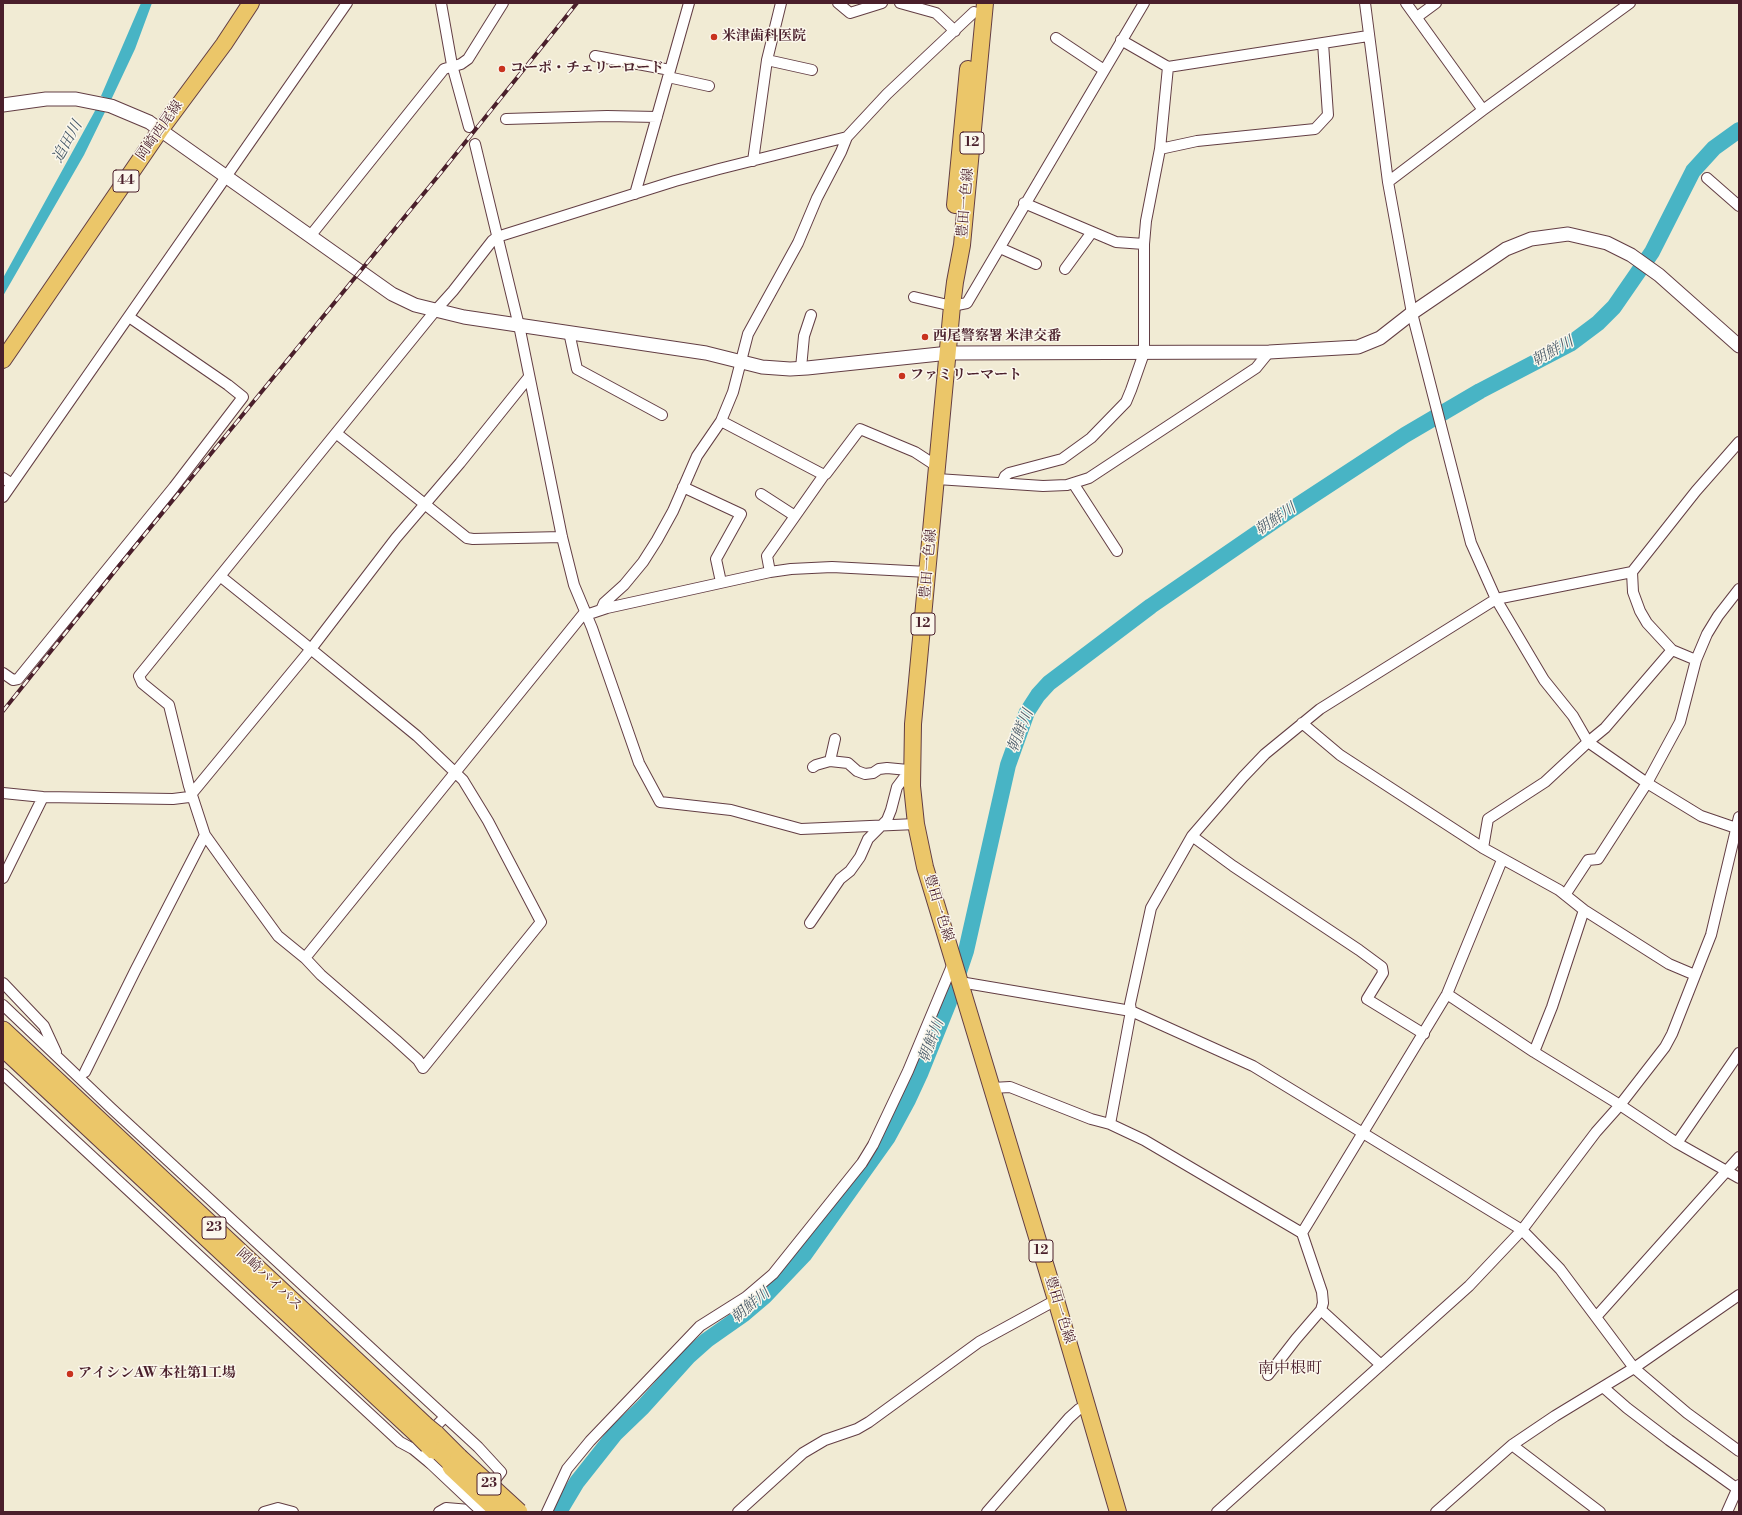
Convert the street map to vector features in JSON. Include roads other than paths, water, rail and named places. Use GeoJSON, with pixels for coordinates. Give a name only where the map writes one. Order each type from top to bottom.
{"type":"FeatureCollection","features":[{"type":"Feature","properties":{"kind":"highway","name":"23"},"geometry":{"type":"LineString","coordinates":[[3,1020],[20,1036],[52,1076]]}},
{"type":"Feature","properties":{"kind":"highway","name":"岡崎バイパス"},"geometry":{"type":"LineString","coordinates":[[3,1030],[424,1438]]}},
{"type":"Feature","properties":{"kind":"highway","name":"岡崎バイパス"},"geometry":{"type":"LineString","coordinates":[[5,1050],[424,1438],[519,1512]]}},
{"type":"Feature","properties":{"kind":"highway","name":"岡崎バイパス"},"geometry":{"type":"LineString","coordinates":[[455,1462],[499,1512]]}},
{"type":"Feature","properties":{"kind":"main road","name":"岡崎西尾線"},"geometry":{"type":"LineString","coordinates":[[3,360],[161,129],[224,44],[251,3]]}},
{"type":"Feature","properties":{"kind":"main road","name":"豊田一色線"},"geometry":{"type":"LineString","coordinates":[[978,6],[952,245],[954,282],[910,768],[916,824],[925,867],[1056,1300],[1118,1512]]}},
{"type":"Feature","properties":{"kind":"street"},"geometry":{"type":"LineString","coordinates":[[3,497],[347,3]]}},
{"type":"Feature","properties":{"kind":"street"},"geometry":{"type":"LineString","coordinates":[[440,3],[452,65],[469,127]]}},
{"type":"Feature","properties":{"kind":"street"},"geometry":{"type":"LineString","coordinates":[[311,236],[442,72],[447,67],[461,64],[468,59],[503,3]]}},
{"type":"Feature","properties":{"kind":"street"},"geometry":{"type":"LineString","coordinates":[[635,194],[689,3]]}},
{"type":"Feature","properties":{"kind":"street"},"geometry":{"type":"LineString","coordinates":[[753,161],[767,60],[781,3]]}},
{"type":"Feature","properties":{"kind":"street"},"geometry":{"type":"LineString","coordinates":[[838,3],[850,13],[882,3]]}},
{"type":"Feature","properties":{"kind":"street"},"geometry":{"type":"LineString","coordinates":[[900,3],[936,13],[955,32]]}},
{"type":"Feature","properties":{"kind":"street"},"geometry":{"type":"LineString","coordinates":[[914,297],[952,306],[967,303],[1000,248],[1024,203],[1144,3]]}},
{"type":"Feature","properties":{"kind":"street"},"geometry":{"type":"LineString","coordinates":[[1365,3],[1368,36],[1388,182],[1412,313],[1471,543],[1496,599],[1544,680],[1573,716],[1588,742],[1647,783],[1701,816],[1737,828]]}},
{"type":"Feature","properties":{"kind":"street"},"geometry":{"type":"LineString","coordinates":[[1406,3],[1483,110]]}},
{"type":"Feature","properties":{"kind":"street"},"geometry":{"type":"LineString","coordinates":[[1417,17],[1436,3]]}},
{"type":"Feature","properties":{"kind":"street"},"geometry":{"type":"LineString","coordinates":[[1388,182],[1483,110],[1630,3]]}},
{"type":"Feature","properties":{"kind":"street"},"geometry":{"type":"LineString","coordinates":[[601,610],[604,603],[624,585],[643,562],[673,511],[697,456],[721,421],[733,392],[748,334],[798,243],[817,198],[848,137],[887,94],[955,32],[978,6]]}},
{"type":"Feature","properties":{"kind":"street"},"geometry":{"type":"LineString","coordinates":[[1121,40],[1168,67],[1368,36]]}},
{"type":"Feature","properties":{"kind":"street"},"geometry":{"type":"LineString","coordinates":[[1056,38],[1104,70]]}},
{"type":"Feature","properties":{"kind":"street"},"geometry":{"type":"LineString","coordinates":[[1160,149],[1197,141],[1315,129],[1328,115],[1323,43]]}},
{"type":"Feature","properties":{"kind":"street"},"geometry":{"type":"LineString","coordinates":[[595,56],[669,74],[710,86]]}},
{"type":"Feature","properties":{"kind":"street"},"geometry":{"type":"LineString","coordinates":[[767,60],[812,70]]}},
{"type":"Feature","properties":{"kind":"street"},"geometry":{"type":"LineString","coordinates":[[1002,483],[1004,476],[1009,474],[1062,459],[1091,438],[1126,402],[1144,352],[1144,244],[1146,220],[1160,149],[1168,67]]}},
{"type":"Feature","properties":{"kind":"street"},"geometry":{"type":"LineString","coordinates":[[3,105],[46,99],[76,99],[111,106],[149,122],[161,129],[392,294],[415,305],[464,317],[687,350],[772,368],[801,368],[948,353],[1269,352],[1358,347],[1380,338],[1412,313],[1506,249],[1531,239],[1568,234],[1607,243],[1631,255],[1659,275],[1739,346]]}},
{"type":"Feature","properties":{"kind":"street"},"geometry":{"type":"LineString","coordinates":[[506,119],[607,116],[657,117]]}},
{"type":"Feature","properties":{"kind":"street"},"geometry":{"type":"LineString","coordinates":[[220,576],[417,736],[456,773],[469,788],[488,821],[541,922],[423,1068],[418,1060],[321,975],[305,958],[278,936],[205,835],[192,795],[169,705],[142,683],[139,676],[220,576],[435,311],[453,291],[492,241],[497,237],[719,169],[848,137]]}},
{"type":"Feature","properties":{"kind":"street"},"geometry":{"type":"LineString","coordinates":[[475,144],[517,324],[562,537],[574,585],[639,762],[660,802],[732,810],[801,829],[916,824]]}},
{"type":"Feature","properties":{"kind":"street"},"geometry":{"type":"LineString","coordinates":[[1707,178],[1739,206]]}},
{"type":"Feature","properties":{"kind":"street"},"geometry":{"type":"LineString","coordinates":[[1024,203],[1116,242],[1144,244]]}},
{"type":"Feature","properties":{"kind":"street"},"geometry":{"type":"LineString","coordinates":[[1065,269],[1092,232]]}},
{"type":"Feature","properties":{"kind":"street"},"geometry":{"type":"LineString","coordinates":[[1000,248],[1036,264]]}},
{"type":"Feature","properties":{"kind":"street"},"geometry":{"type":"LineString","coordinates":[[801,368],[804,336],[811,315]]}},
{"type":"Feature","properties":{"kind":"street"},"geometry":{"type":"LineString","coordinates":[[3,673],[13,680],[18,679],[174,487],[243,396],[129,317]]}},
{"type":"Feature","properties":{"kind":"street"},"geometry":{"type":"LineString","coordinates":[[569,332],[577,369],[662,415]]}},
{"type":"Feature","properties":{"kind":"street"},"geometry":{"type":"LineString","coordinates":[[770,572],[767,556],[824,475],[860,429],[915,452],[937,473],[1002,483],[1043,486],[1067,485],[1089,478],[1256,368],[1269,352]]}},
{"type":"Feature","properties":{"kind":"street"},"geometry":{"type":"LineString","coordinates":[[3,793],[43,797],[173,799],[188,798],[192,795],[311,649],[396,538],[426,505],[529,378]]}},
{"type":"Feature","properties":{"kind":"street"},"geometry":{"type":"LineString","coordinates":[[721,421],[824,475]]}},
{"type":"Feature","properties":{"kind":"street"},"geometry":{"type":"LineString","coordinates":[[336,433],[467,538],[562,537]]}},
{"type":"Feature","properties":{"kind":"street"},"geometry":{"type":"LineString","coordinates":[[1110,1124],[1131,1011],[1130,1004],[1151,908],[1192,836],[1265,754],[1320,708],[1496,599],[1632,572],[1696,491],[1739,442]]}},
{"type":"Feature","properties":{"kind":"street"},"geometry":{"type":"LineString","coordinates":[[3,478],[12,484]]}},
{"type":"Feature","properties":{"kind":"street"},"geometry":{"type":"LineString","coordinates":[[1073,483],[1117,551]]}},
{"type":"Feature","properties":{"kind":"street"},"geometry":{"type":"LineString","coordinates":[[683,487],[741,514],[716,559],[721,582]]}},
{"type":"Feature","properties":{"kind":"street"},"geometry":{"type":"LineString","coordinates":[[760,494],[795,516]]}},
{"type":"Feature","properties":{"kind":"street"},"geometry":{"type":"LineString","coordinates":[[305,958],[585,614],[721,582],[791,569],[832,567],[928,572]]}},
{"type":"Feature","properties":{"kind":"street"},"geometry":{"type":"LineString","coordinates":[[1632,572],[1633,592],[1640,611],[1656,634],[1672,650],[1696,660]]}},
{"type":"Feature","properties":{"kind":"street"},"geometry":{"type":"LineString","coordinates":[[1565,895],[1588,860],[1598,859],[1647,783],[1680,722],[1696,660],[1707,634],[1718,616],[1739,589]]}},
{"type":"Feature","properties":{"kind":"street"},"geometry":{"type":"LineString","coordinates":[[1483,848],[1488,819],[1545,782],[1605,728],[1672,650]]}},
{"type":"Feature","properties":{"kind":"street"},"geometry":{"type":"LineString","coordinates":[[1302,723],[1340,755],[1483,848],[1565,895],[1584,910],[1669,964],[1695,975]]}},
{"type":"Feature","properties":{"kind":"street"},"geometry":{"type":"LineString","coordinates":[[830,761],[835,738]]}},
{"type":"Feature","properties":{"kind":"street"},"geometry":{"type":"LineString","coordinates":[[813,767],[830,761],[848,763],[865,774],[883,768],[910,768]]}},
{"type":"Feature","properties":{"kind":"street"},"geometry":{"type":"LineString","coordinates":[[810,923],[840,879],[850,871],[860,857],[868,839],[887,820],[897,787],[910,768]]}},
{"type":"Feature","properties":{"kind":"street"},"geometry":{"type":"LineString","coordinates":[[3,878],[43,797]]}},
{"type":"Feature","properties":{"kind":"street"},"geometry":{"type":"LineString","coordinates":[[1217,1512],[1469,1286],[1522,1230],[1596,1132],[1620,1105],[1665,1047],[1672,1034],[1711,935],[1739,817]]}},
{"type":"Feature","properties":{"kind":"street"},"geometry":{"type":"LineString","coordinates":[[85,1072],[205,835]]}},
{"type":"Feature","properties":{"kind":"street"},"geometry":{"type":"LineString","coordinates":[[1192,836],[1382,967],[1383,973],[1367,999],[1424,1034]]}},
{"type":"Feature","properties":{"kind":"street"},"geometry":{"type":"LineString","coordinates":[[1302,1233],[1447,994],[1502,860]]}},
{"type":"Feature","properties":{"kind":"street"},"geometry":{"type":"LineString","coordinates":[[1534,1052],[1552,1007],[1584,910]]}},
{"type":"Feature","properties":{"kind":"street"},"geometry":{"type":"LineString","coordinates":[[547,1512],[567,1469],[590,1441],[700,1326],[746,1297],[773,1274],[862,1163],[873,1145],[908,1071],[954,963]]}},
{"type":"Feature","properties":{"kind":"street"},"geometry":{"type":"LineString","coordinates":[[3,984],[44,1026],[57,1055]]}},
{"type":"Feature","properties":{"kind":"street"},"geometry":{"type":"LineString","coordinates":[[961,986],[1131,1011],[1253,1066],[1522,1230],[1560,1269],[1634,1368],[1687,1413],[1739,1451]]}},
{"type":"Feature","properties":{"kind":"street"},"geometry":{"type":"LineString","coordinates":[[1447,994],[1534,1052],[1620,1105],[1677,1143],[1739,1178]]}},
{"type":"Feature","properties":{"kind":"street"},"geometry":{"type":"LineString","coordinates":[[3,1005],[57,1055],[108,1111],[307,1288],[478,1447],[501,1472],[470,1511],[446,1508],[439,1512]]}},
{"type":"Feature","properties":{"kind":"street"},"geometry":{"type":"LineString","coordinates":[[1677,1143],[1739,1053]]}},
{"type":"Feature","properties":{"kind":"street"},"geometry":{"type":"LineString","coordinates":[[3,1074],[81,1140],[276,1322],[400,1442],[424,1438],[445,1417]]}},
{"type":"Feature","properties":{"kind":"street"},"geometry":{"type":"LineString","coordinates":[[992,1088],[1010,1087],[1091,1119],[1110,1124],[1144,1140],[1302,1233],[1322,1292],[1323,1302],[1321,1310],[1268,1375]]}},
{"type":"Feature","properties":{"kind":"street"},"geometry":{"type":"LineString","coordinates":[[1596,1318],[1739,1157]]}},
{"type":"Feature","properties":{"kind":"street"},"geometry":{"type":"LineString","coordinates":[[298,1298],[307,1288]]}},
{"type":"Feature","properties":{"kind":"street"},"geometry":{"type":"LineString","coordinates":[[1436,1512],[1512,1445],[1554,1416],[1634,1368],[1739,1295]]}},
{"type":"Feature","properties":{"kind":"street"},"geometry":{"type":"LineString","coordinates":[[738,1512],[803,1453],[825,1440],[857,1429],[870,1422],[979,1342],[1056,1300]]}},
{"type":"Feature","properties":{"kind":"street"},"geometry":{"type":"LineString","coordinates":[[1321,1310],[1381,1365]]}},
{"type":"Feature","properties":{"kind":"street"},"geometry":{"type":"LineString","coordinates":[[1603,1387],[1668,1440],[1738,1488],[1727,1512]]}},
{"type":"Feature","properties":{"kind":"street"},"geometry":{"type":"LineString","coordinates":[[987,1512],[1069,1418],[1079,1409],[1087,1406]]}},
{"type":"Feature","properties":{"kind":"street"},"geometry":{"type":"LineString","coordinates":[[424,1438],[430,1463],[482,1512]]}},
{"type":"Feature","properties":{"kind":"street"},"geometry":{"type":"LineString","coordinates":[[1512,1445],[1600,1512]]}},
{"type":"Feature","properties":{"kind":"street"},"geometry":{"type":"LineString","coordinates":[[264,1512],[278,1508],[294,1512]]}},
{"type":"Feature","properties":{"kind":"water"},"geometry":{"type":"Polygon","coordinates":[[[141,3],[152,3],[135,49],[111,100],[101,96],[141,3]]]}},
{"type":"Feature","properties":{"kind":"water"},"geometry":{"type":"Polygon","coordinates":[[[96,109],[105,112],[84,155],[3,296],[3,278],[96,109]]]}},
{"type":"Feature","properties":{"kind":"waterway","name":"朝鮮川"},"geometry":{"type":"LineString","coordinates":[[559,1512],[577,1482],[615,1434],[643,1407],[689,1356],[707,1340],[744,1314],[764,1297],[804,1255],[888,1137],[920,1074],[949,1002],[966,951],[1008,765],[1027,712],[1038,695],[1049,683],[1151,606],[1292,509],[1405,435],[1480,391],[1570,344],[1598,323],[1614,307],[1652,252],[1693,171],[1714,148],[1739,130]]}},
{"type":"Feature","properties":{"kind":"railway"},"geometry":{"type":"LineString","coordinates":[[3,711],[119,566],[443,170],[577,3]]}},
{"type":"Feature","properties":{"kind":"place","name":"米津歯科医院"},"geometry":{"type":"Point","coordinates":[714,37]}},
{"type":"Feature","properties":{"kind":"place","name":"コーポ・チェリーロード"},"geometry":{"type":"Point","coordinates":[502,69]}},
{"type":"Feature","properties":{"kind":"place","name":"西尾警察署 米津交番"},"geometry":{"type":"Point","coordinates":[925,337]}},
{"type":"Feature","properties":{"kind":"place","name":"ファミリーマート"},"geometry":{"type":"Point","coordinates":[902,376]}},
{"type":"Feature","properties":{"kind":"place","name":"アイシンAW 本社第1工場"},"geometry":{"type":"Point","coordinates":[70,1374]}},
{"type":"Feature","properties":{"kind":"district","name":"南中根町"},"geometry":{"type":"Point","coordinates":[1290,1369]}},
{"type":"Feature","properties":{"kind":"water label","name":"追田川"},"geometry":{"type":"Point","coordinates":[68,142]}}]}
